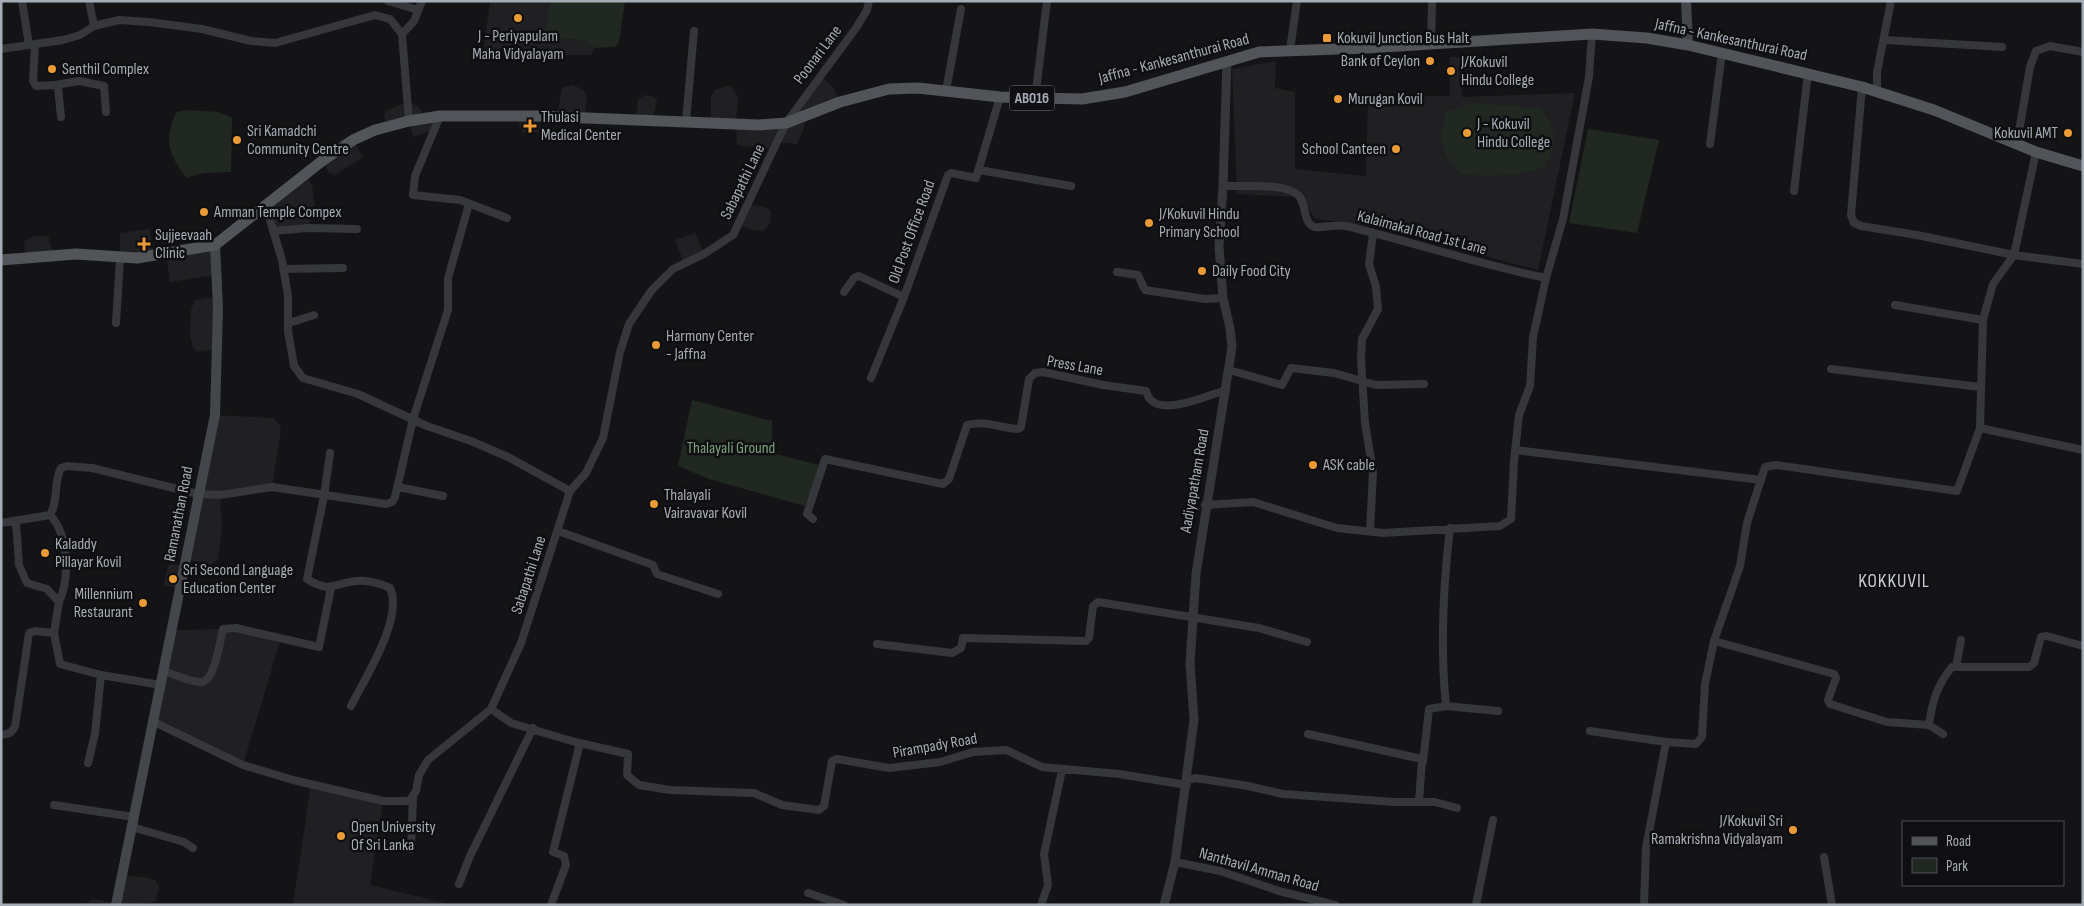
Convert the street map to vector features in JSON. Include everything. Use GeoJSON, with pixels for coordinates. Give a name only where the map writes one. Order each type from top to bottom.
{"type":"FeatureCollection","features":[{"type":"Feature","properties":{"kind":"main road"},"geometry":{"type":"LineString","coordinates":[[1686,1],[1688,45]]}},
{"type":"Feature","properties":{"kind":"main road","name":"Jaffna - Kankesanthurai Road"},"geometry":{"type":"LineString","coordinates":[[1,260],[76,254],[120,258],[154,256],[215,245],[311,170],[353,140],[375,130],[440,116],[538,116],[759,125],[786,122],[840,102],[889,89],[918,88],[1000,97],[1082,99],[1125,92],[1258,52],[1592,34],[1647,38],[1688,45],[1862,87],[1934,110],[2036,152],[2083,166]]}},
{"type":"Feature","properties":{"kind":"main road","name":"Ramanathan Road"},"geometry":{"type":"LineString","coordinates":[[116,905],[215,415],[217,387],[215,245]]}},
{"type":"Feature","properties":{"kind":"street"},"geometry":{"type":"LineString","coordinates":[[22,1],[32,45],[33,81],[36,86],[79,81],[104,86],[106,112]]}},
{"type":"Feature","properties":{"kind":"street"},"geometry":{"type":"LineString","coordinates":[[89,1],[94,26]]}},
{"type":"Feature","properties":{"kind":"street"},"geometry":{"type":"LineString","coordinates":[[388,1],[418,10]]}},
{"type":"Feature","properties":{"kind":"street"},"geometry":{"type":"LineString","coordinates":[[402,34],[414,21],[422,1]]}},
{"type":"Feature","properties":{"kind":"street","name":"Poonari Lane"},"geometry":{"type":"LineString","coordinates":[[786,122],[856,28],[867,10],[869,1]]}},
{"type":"Feature","properties":{"kind":"street"},"geometry":{"type":"LineString","coordinates":[[1035,99],[1047,1]]}},
{"type":"Feature","properties":{"kind":"street"},"geometry":{"type":"LineString","coordinates":[[1290,50],[1297,1]]}},
{"type":"Feature","properties":{"kind":"street"},"geometry":{"type":"LineString","coordinates":[[1432,1],[1432,44]]}},
{"type":"Feature","properties":{"kind":"street"},"geometry":{"type":"LineString","coordinates":[[1877,92],[1877,72],[1885,40],[1891,1]]}},
{"type":"Feature","properties":{"kind":"street"},"geometry":{"type":"LineString","coordinates":[[946,91],[961,9]]}},
{"type":"Feature","properties":{"kind":"street"},"geometry":{"type":"LineString","coordinates":[[1,49],[80,35],[94,26],[119,20],[202,29],[251,40],[275,43],[376,15],[390,19],[402,34],[410,121]]}},
{"type":"Feature","properties":{"kind":"street"},"geometry":{"type":"LineString","coordinates":[[686,121],[694,31]]}},
{"type":"Feature","properties":{"kind":"street"},"geometry":{"type":"LineString","coordinates":[[1205,505],[1253,502],[1337,528],[1370,531],[1500,526],[1511,519],[1519,415],[1530,386],[1533,337],[1546,278],[1563,219],[1589,77],[1592,34]]}},
{"type":"Feature","properties":{"kind":"street"},"geometry":{"type":"LineString","coordinates":[[1885,40],[2002,47]]}},
{"type":"Feature","properties":{"kind":"street"},"geometry":{"type":"LineString","coordinates":[[2017,143],[2030,68],[2036,51],[2050,46],[2083,52]]}},
{"type":"Feature","properties":{"kind":"street"},"geometry":{"type":"LineString","coordinates":[[1710,144],[1722,53]]}},
{"type":"Feature","properties":{"kind":"street","name":"Aadiyapatham Road"},"geometry":{"type":"LineString","coordinates":[[1164,905],[1175,862],[1187,783],[1194,720],[1190,663],[1192,617],[1205,505],[1232,347],[1223,298],[1219,247],[1224,186],[1227,61]]}},
{"type":"Feature","properties":{"kind":"street"},"geometry":{"type":"LineString","coordinates":[[1794,191],[1808,73]]}},
{"type":"Feature","properties":{"kind":"street"},"geometry":{"type":"LineString","coordinates":[[55,85],[58,87],[61,117]]}},
{"type":"Feature","properties":{"kind":"street"},"geometry":{"type":"LineString","coordinates":[[1862,87],[1851,216],[1854,223],[1861,226],[1917,235],[2014,255],[2039,256],[2083,264]]}},
{"type":"Feature","properties":{"kind":"street"},"geometry":{"type":"LineString","coordinates":[[1000,97],[979,170],[1071,186]]}},
{"type":"Feature","properties":{"kind":"street"},"geometry":{"type":"LineString","coordinates":[[440,116],[415,176],[413,195],[424,198],[452,198],[507,218]]}},
{"type":"Feature","properties":{"kind":"street","name":"Sabapathi Lane"},"geometry":{"type":"LineString","coordinates":[[411,849],[413,798],[419,775],[428,760],[491,709],[521,643],[570,491],[586,473],[603,438],[620,352],[629,324],[651,291],[674,269],[704,254],[733,235],[786,122]]}},
{"type":"Feature","properties":{"kind":"street"},"geometry":{"type":"LineString","coordinates":[[1590,731],[1666,742],[1696,744],[1700,742],[1705,684],[1714,642],[1740,566],[1747,522],[1766,468],[1776,465],[1957,491],[1980,428],[1983,320],[1993,284],[2014,255],[2036,152]]}},
{"type":"Feature","properties":{"kind":"street","name":"Old Post Office Road"},"geometry":{"type":"LineString","coordinates":[[872,378],[904,297],[948,175],[951,172],[976,178],[979,170]]}},
{"type":"Feature","properties":{"kind":"street","name":"Kalaimakal Road 1st Lane"},"geometry":{"type":"LineString","coordinates":[[1224,186],[1286,188],[1298,194],[1301,198],[1310,225],[1315,227],[1343,226],[1400,238],[1503,269],[1546,278]]}},
{"type":"Feature","properties":{"kind":"street"},"geometry":{"type":"LineString","coordinates":[[50,515],[55,501],[57,475],[61,468],[67,466],[92,468],[133,476],[198,494],[220,495],[272,487],[386,504],[392,502],[398,487],[413,420],[448,310],[448,278],[469,204]]}},
{"type":"Feature","properties":{"kind":"street"},"geometry":{"type":"LineString","coordinates":[[266,207],[283,269],[288,296],[288,331],[294,366],[303,378],[358,394],[413,420],[508,457],[570,491]]}},
{"type":"Feature","properties":{"kind":"street"},"geometry":{"type":"LineString","coordinates":[[273,231],[308,228],[357,229]]}},
{"type":"Feature","properties":{"kind":"street"},"geometry":{"type":"LineString","coordinates":[[1370,531],[1373,472],[1365,423],[1362,339],[1378,309],[1376,287],[1369,264],[1374,234]]}},
{"type":"Feature","properties":{"kind":"street"},"geometry":{"type":"LineString","coordinates":[[116,323],[120,258]]}},
{"type":"Feature","properties":{"kind":"street"},"geometry":{"type":"LineString","coordinates":[[283,269],[343,268]]}},
{"type":"Feature","properties":{"kind":"street"},"geometry":{"type":"LineString","coordinates":[[1117,272],[1138,275],[1145,290],[1205,299],[1223,298]]}},
{"type":"Feature","properties":{"kind":"street"},"geometry":{"type":"LineString","coordinates":[[844,292],[854,278],[859,276],[904,297]]}},
{"type":"Feature","properties":{"kind":"street"},"geometry":{"type":"LineString","coordinates":[[1895,305],[1983,320]]}},
{"type":"Feature","properties":{"kind":"street"},"geometry":{"type":"LineString","coordinates":[[289,323],[314,316]]}},
{"type":"Feature","properties":{"kind":"street"},"geometry":{"type":"LineString","coordinates":[[1229,370],[1282,385],[1291,368],[1334,373],[1376,385],[1424,384]]}},
{"type":"Feature","properties":{"kind":"street"},"geometry":{"type":"LineString","coordinates":[[1832,369],[1980,387]]}},
{"type":"Feature","properties":{"kind":"street","name":"Press Lane"},"geometry":{"type":"LineString","coordinates":[[813,520],[807,514],[825,459],[943,484],[949,479],[967,425],[976,422],[1018,430],[1021,427],[1029,379],[1035,373],[1043,372],[1103,385],[1146,391],[1152,401],[1163,406],[1186,403],[1226,390]]}},
{"type":"Feature","properties":{"kind":"street"},"geometry":{"type":"LineString","coordinates":[[1980,428],[2083,450]]}},
{"type":"Feature","properties":{"kind":"street"},"geometry":{"type":"LineString","coordinates":[[1515,450],[1761,480]]}},
{"type":"Feature","properties":{"kind":"street"},"geometry":{"type":"LineString","coordinates":[[330,453],[324,496],[307,579],[331,588],[354,581],[377,582],[390,588],[393,594],[393,605],[386,634],[351,706]]}},
{"type":"Feature","properties":{"kind":"street"},"geometry":{"type":"LineString","coordinates":[[398,487],[443,496]]}},
{"type":"Feature","properties":{"kind":"street"},"geometry":{"type":"LineString","coordinates":[[1,523],[50,515]]}},
{"type":"Feature","properties":{"kind":"street"},"geometry":{"type":"LineString","coordinates":[[50,515],[56,521],[61,534],[65,557],[66,580],[59,602],[54,634],[60,664],[101,675],[161,685]]}},
{"type":"Feature","properties":{"kind":"street"},"geometry":{"type":"LineString","coordinates":[[16,522],[19,565],[27,583],[47,589],[59,602]]}},
{"type":"Feature","properties":{"kind":"street"},"geometry":{"type":"LineString","coordinates":[[1446,706],[1442,654],[1446,567],[1450,528]]}},
{"type":"Feature","properties":{"kind":"street"},"geometry":{"type":"LineString","coordinates":[[558,531],[653,565],[657,574],[718,594]]}},
{"type":"Feature","properties":{"kind":"street"},"geometry":{"type":"LineString","coordinates":[[164,671],[200,682],[208,680],[212,673],[223,629],[236,628],[319,647],[331,588]]}},
{"type":"Feature","properties":{"kind":"street"},"geometry":{"type":"LineString","coordinates":[[878,644],[952,653],[961,648],[963,638],[1086,641],[1089,638],[1093,606],[1098,602],[1259,628],[1307,642]]}},
{"type":"Feature","properties":{"kind":"street"},"geometry":{"type":"LineString","coordinates":[[1,735],[10,733],[15,727],[29,633],[54,634]]}},
{"type":"Feature","properties":{"kind":"street"},"geometry":{"type":"LineString","coordinates":[[1929,725],[1932,701],[1942,679],[1952,668],[2028,667],[2034,663],[2040,637],[2048,636],[2083,646]]}},
{"type":"Feature","properties":{"kind":"street"},"geometry":{"type":"LineString","coordinates":[[1956,667],[1960,640]]}},
{"type":"Feature","properties":{"kind":"street"},"geometry":{"type":"LineString","coordinates":[[1714,642],[1834,674],[1836,678],[1828,700],[1830,704],[1887,722],[1929,725],[1944,734]]}},
{"type":"Feature","properties":{"kind":"street"},"geometry":{"type":"LineString","coordinates":[[88,763],[95,734],[101,675]]}},
{"type":"Feature","properties":{"kind":"street"},"geometry":{"type":"LineString","coordinates":[[1419,802],[1429,708],[1446,706],[1498,711]]}},
{"type":"Feature","properties":{"kind":"street","name":"Pirampady Road"},"geometry":{"type":"LineString","coordinates":[[491,709],[511,723],[580,743],[628,754],[627,775],[639,785],[670,790],[754,793],[782,805],[819,810],[824,806],[832,761],[837,759],[890,768],[940,762],[973,752],[1006,750],[1042,767],[1062,770],[1118,774],[1187,783],[1196,778],[1312,798],[1435,802],[1457,808]]}},
{"type":"Feature","properties":{"kind":"street"},"geometry":{"type":"LineString","coordinates":[[154,722],[243,765],[293,780],[383,801],[409,801],[413,798]]}},
{"type":"Feature","properties":{"kind":"street"},"geometry":{"type":"LineString","coordinates":[[459,884],[470,856],[533,728]]}},
{"type":"Feature","properties":{"kind":"street"},"geometry":{"type":"LineString","coordinates":[[1308,734],[1419,758],[1423,762]]}},
{"type":"Feature","properties":{"kind":"street"},"geometry":{"type":"LineString","coordinates":[[1644,905],[1646,848],[1666,742]]}},
{"type":"Feature","properties":{"kind":"street"},"geometry":{"type":"LineString","coordinates":[[552,905],[566,865],[564,856],[553,852],[580,743]]}},
{"type":"Feature","properties":{"kind":"street"},"geometry":{"type":"LineString","coordinates":[[1041,905],[1048,885],[1044,854],[1062,770]]}},
{"type":"Feature","properties":{"kind":"street"},"geometry":{"type":"LineString","coordinates":[[54,805],[133,822],[184,842],[193,848]]}},
{"type":"Feature","properties":{"kind":"street"},"geometry":{"type":"LineString","coordinates":[[1476,905],[1492,820]]}},
{"type":"Feature","properties":{"kind":"street"},"geometry":{"type":"LineString","coordinates":[[1824,857],[1832,905]]}},
{"type":"Feature","properties":{"kind":"street","name":"Nanthavil Amman Road"},"geometry":{"type":"LineString","coordinates":[[1175,862],[1220,871],[1279,891],[1335,905]]}},
{"type":"Feature","properties":{"kind":"street"},"geometry":{"type":"LineString","coordinates":[[808,893],[844,905]]}},
{"type":"Feature","properties":{"kind":"shaded area","name":"J - Periyapulam Maha Vidyalayam"},"geometry":{"type":"Polygon","coordinates":[[[490,1],[550,1],[546,36],[586,41],[594,48],[593,52],[591,55],[537,55],[484,49],[490,1]]]}},
{"type":"Feature","properties":{"kind":"shaded area","name":"J - Kokuvil Hindu College"},"geometry":{"type":"Polygon","coordinates":[[[1450,57],[1461,57],[1462,97],[1575,93],[1538,270],[1365,225],[1315,219],[1300,197],[1237,194],[1232,69],[1276,61],[1275,88],[1295,92],[1295,169],[1366,176],[1368,95],[1450,96],[1450,57]]]}},
{"type":"Feature","properties":{"kind":"shaded area"},"geometry":{"type":"Polygon","coordinates":[[[820,75],[833,87],[840,102],[806,116],[803,131],[797,144],[778,142],[774,150],[737,145],[736,123],[786,122],[820,75]]]}},
{"type":"Feature","properties":{"kind":"shaded area"},"geometry":{"type":"Polygon","coordinates":[[[573,85],[584,90],[587,97],[584,118],[557,117],[562,88],[573,85]]]}},
{"type":"Feature","properties":{"kind":"shaded area"},"geometry":{"type":"Polygon","coordinates":[[[731,86],[738,97],[736,123],[711,122],[711,97],[715,90],[731,86]]]}},
{"type":"Feature","properties":{"kind":"shaded area"},"geometry":{"type":"Polygon","coordinates":[[[645,95],[652,96],[657,100],[653,120],[636,120],[638,99],[645,95]]]}},
{"type":"Feature","properties":{"kind":"shaded area"},"geometry":{"type":"Polygon","coordinates":[[[407,102],[418,106],[425,118],[440,116],[432,131],[413,137],[409,121],[388,126],[384,117],[386,111],[407,102]]]}},
{"type":"Feature","properties":{"kind":"shaded area","name":"Thulasi Medical Center"},"geometry":{"type":"Polygon","coordinates":[[[520,116],[540,120],[539,132],[523,133],[519,125],[520,116]]]}},
{"type":"Feature","properties":{"kind":"shaded area"},"geometry":{"type":"Polygon","coordinates":[[[353,140],[363,157],[335,175],[329,173],[322,161],[353,140]]]}},
{"type":"Feature","properties":{"kind":"shaded area"},"geometry":{"type":"Polygon","coordinates":[[[305,174],[312,185],[315,208],[308,228],[273,231],[266,207],[305,174]]]}},
{"type":"Feature","properties":{"kind":"shaded area"},"geometry":{"type":"Polygon","coordinates":[[[748,204],[767,208],[771,212],[770,223],[764,231],[751,230],[738,224],[748,204]]]}},
{"type":"Feature","properties":{"kind":"shaded area"},"geometry":{"type":"Polygon","coordinates":[[[150,229],[154,256],[120,259],[120,233],[150,229]]]}},
{"type":"Feature","properties":{"kind":"shaded area"},"geometry":{"type":"Polygon","coordinates":[[[695,233],[704,254],[684,263],[675,240],[695,233]]]}},
{"type":"Feature","properties":{"kind":"shaded area"},"geometry":{"type":"Polygon","coordinates":[[[35,236],[49,238],[53,255],[25,258],[24,241],[35,236]]]}},
{"type":"Feature","properties":{"kind":"shaded area"},"geometry":{"type":"Polygon","coordinates":[[[215,245],[217,275],[170,282],[166,254],[215,245]]]}},
{"type":"Feature","properties":{"kind":"shaded area"},"geometry":{"type":"Polygon","coordinates":[[[205,298],[217,298],[218,350],[197,351],[193,348],[190,335],[191,311],[194,301],[205,298]]]}},
{"type":"Feature","properties":{"kind":"shaded area"},"geometry":{"type":"Polygon","coordinates":[[[215,415],[273,418],[279,424],[281,431],[272,487],[220,495],[222,529],[218,559],[212,565],[185,559],[215,415]]]}},
{"type":"Feature","properties":{"kind":"shaded area","name":"Sri Second Language Education Center"},"geometry":{"type":"Polygon","coordinates":[[[172,564],[184,566],[180,588],[164,585],[168,566],[172,564]]]}},
{"type":"Feature","properties":{"kind":"shaded area"},"geometry":{"type":"Polygon","coordinates":[[[223,629],[281,638],[243,765],[154,722],[172,630],[223,629]]]}},
{"type":"Feature","properties":{"kind":"shaded area","name":"Open University Of Sri Lanka"},"geometry":{"type":"Polygon","coordinates":[[[311,784],[383,801],[370,885],[453,905],[293,905],[311,784]]]}},
{"type":"Feature","properties":{"kind":"shaded area"},"geometry":{"type":"Polygon","coordinates":[[[122,875],[149,878],[156,881],[159,887],[156,899],[153,902],[138,905],[85,905],[93,899],[116,903],[122,875]]]}},
{"type":"Feature","properties":{"kind":"green space"},"geometry":{"type":"Polygon","coordinates":[[[550,1],[625,1],[619,43],[615,47],[594,48],[586,41],[545,36],[550,1]]]}},
{"type":"Feature","properties":{"kind":"green space"},"geometry":{"type":"Polygon","coordinates":[[[1470,103],[1541,108],[1553,131],[1554,138],[1544,168],[1502,175],[1461,174],[1445,152],[1442,131],[1446,112],[1470,103]]]}},
{"type":"Feature","properties":{"kind":"green space"},"geometry":{"type":"Polygon","coordinates":[[[187,110],[218,112],[232,118],[231,172],[203,173],[187,178],[181,170],[172,154],[169,139],[176,112],[187,110]]]}},
{"type":"Feature","properties":{"kind":"green space"},"geometry":{"type":"Polygon","coordinates":[[[1588,129],[1659,140],[1637,233],[1569,223],[1588,129]]]}},
{"type":"Feature","properties":{"kind":"green space","name":"Thalayali Ground"},"geometry":{"type":"Polygon","coordinates":[[[692,400],[772,421],[772,453],[823,466],[805,506],[709,479],[678,466],[692,400]]]}},
{"type":"Feature","properties":{"kind":"place","name":"J - Periyapulam Maha Vidyalayam"},"geometry":{"type":"Point","coordinates":[518,18]}},
{"type":"Feature","properties":{"kind":"place","name":"Kokuvil Junction Bus Halt"},"geometry":{"type":"Point","coordinates":[1327,38]}},
{"type":"Feature","properties":{"kind":"place","name":"Bank of Ceylon"},"geometry":{"type":"Point","coordinates":[1430,61]}},
{"type":"Feature","properties":{"kind":"place","name":"Senthil Complex"},"geometry":{"type":"Point","coordinates":[52,69]}},
{"type":"Feature","properties":{"kind":"place","name":"J/Kokuvil Hindu College"},"geometry":{"type":"Point","coordinates":[1451,71]}},
{"type":"Feature","properties":{"kind":"place","name":"Murugan Kovil"},"geometry":{"type":"Point","coordinates":[1338,99]}},
{"type":"Feature","properties":{"kind":"place","name":"Thulasi Medical Center"},"geometry":{"type":"Point","coordinates":[530,126]}},
{"type":"Feature","properties":{"kind":"place","name":"J - Kokuvil Hindu College"},"geometry":{"type":"Point","coordinates":[1467,133]}},
{"type":"Feature","properties":{"kind":"place","name":"Kokuvil AMT"},"geometry":{"type":"Point","coordinates":[2068,133]}},
{"type":"Feature","properties":{"kind":"place","name":"Sri Kamadchi Community Centre"},"geometry":{"type":"Point","coordinates":[237,140]}},
{"type":"Feature","properties":{"kind":"place","name":"School Canteen"},"geometry":{"type":"Point","coordinates":[1396,149]}},
{"type":"Feature","properties":{"kind":"place","name":"Amman Temple Compex"},"geometry":{"type":"Point","coordinates":[204,212]}},
{"type":"Feature","properties":{"kind":"place","name":"J/Kokuvil Hindu Primary School"},"geometry":{"type":"Point","coordinates":[1149,223]}},
{"type":"Feature","properties":{"kind":"place","name":"Sujjeevaah Clinic"},"geometry":{"type":"Point","coordinates":[144,244]}},
{"type":"Feature","properties":{"kind":"place","name":"Daily Food City"},"geometry":{"type":"Point","coordinates":[1202,271]}},
{"type":"Feature","properties":{"kind":"place","name":"Harmony Center - Jaffna"},"geometry":{"type":"Point","coordinates":[656,345]}},
{"type":"Feature","properties":{"kind":"place","name":"ASK cable"},"geometry":{"type":"Point","coordinates":[1313,465]}},
{"type":"Feature","properties":{"kind":"place","name":"Thalayali Vairavavar Kovil"},"geometry":{"type":"Point","coordinates":[654,504]}},
{"type":"Feature","properties":{"kind":"place","name":"Kaladdy Pillayar Kovil"},"geometry":{"type":"Point","coordinates":[45,553]}},
{"type":"Feature","properties":{"kind":"place","name":"Sri Second Language Education Center"},"geometry":{"type":"Point","coordinates":[173,579]}},
{"type":"Feature","properties":{"kind":"place","name":"Millennium Restaurant"},"geometry":{"type":"Point","coordinates":[143,603]}},
{"type":"Feature","properties":{"kind":"place","name":"J/Kokuvil Sri Ramakrishna Vidyalayam"},"geometry":{"type":"Point","coordinates":[1793,830]}},
{"type":"Feature","properties":{"kind":"place","name":"Open University Of Sri Lanka"},"geometry":{"type":"Point","coordinates":[341,836]}},
{"type":"Feature","properties":{"kind":"district","name":"KOKKUVIL"},"geometry":{"type":"Point","coordinates":[1894,581]}}]}
